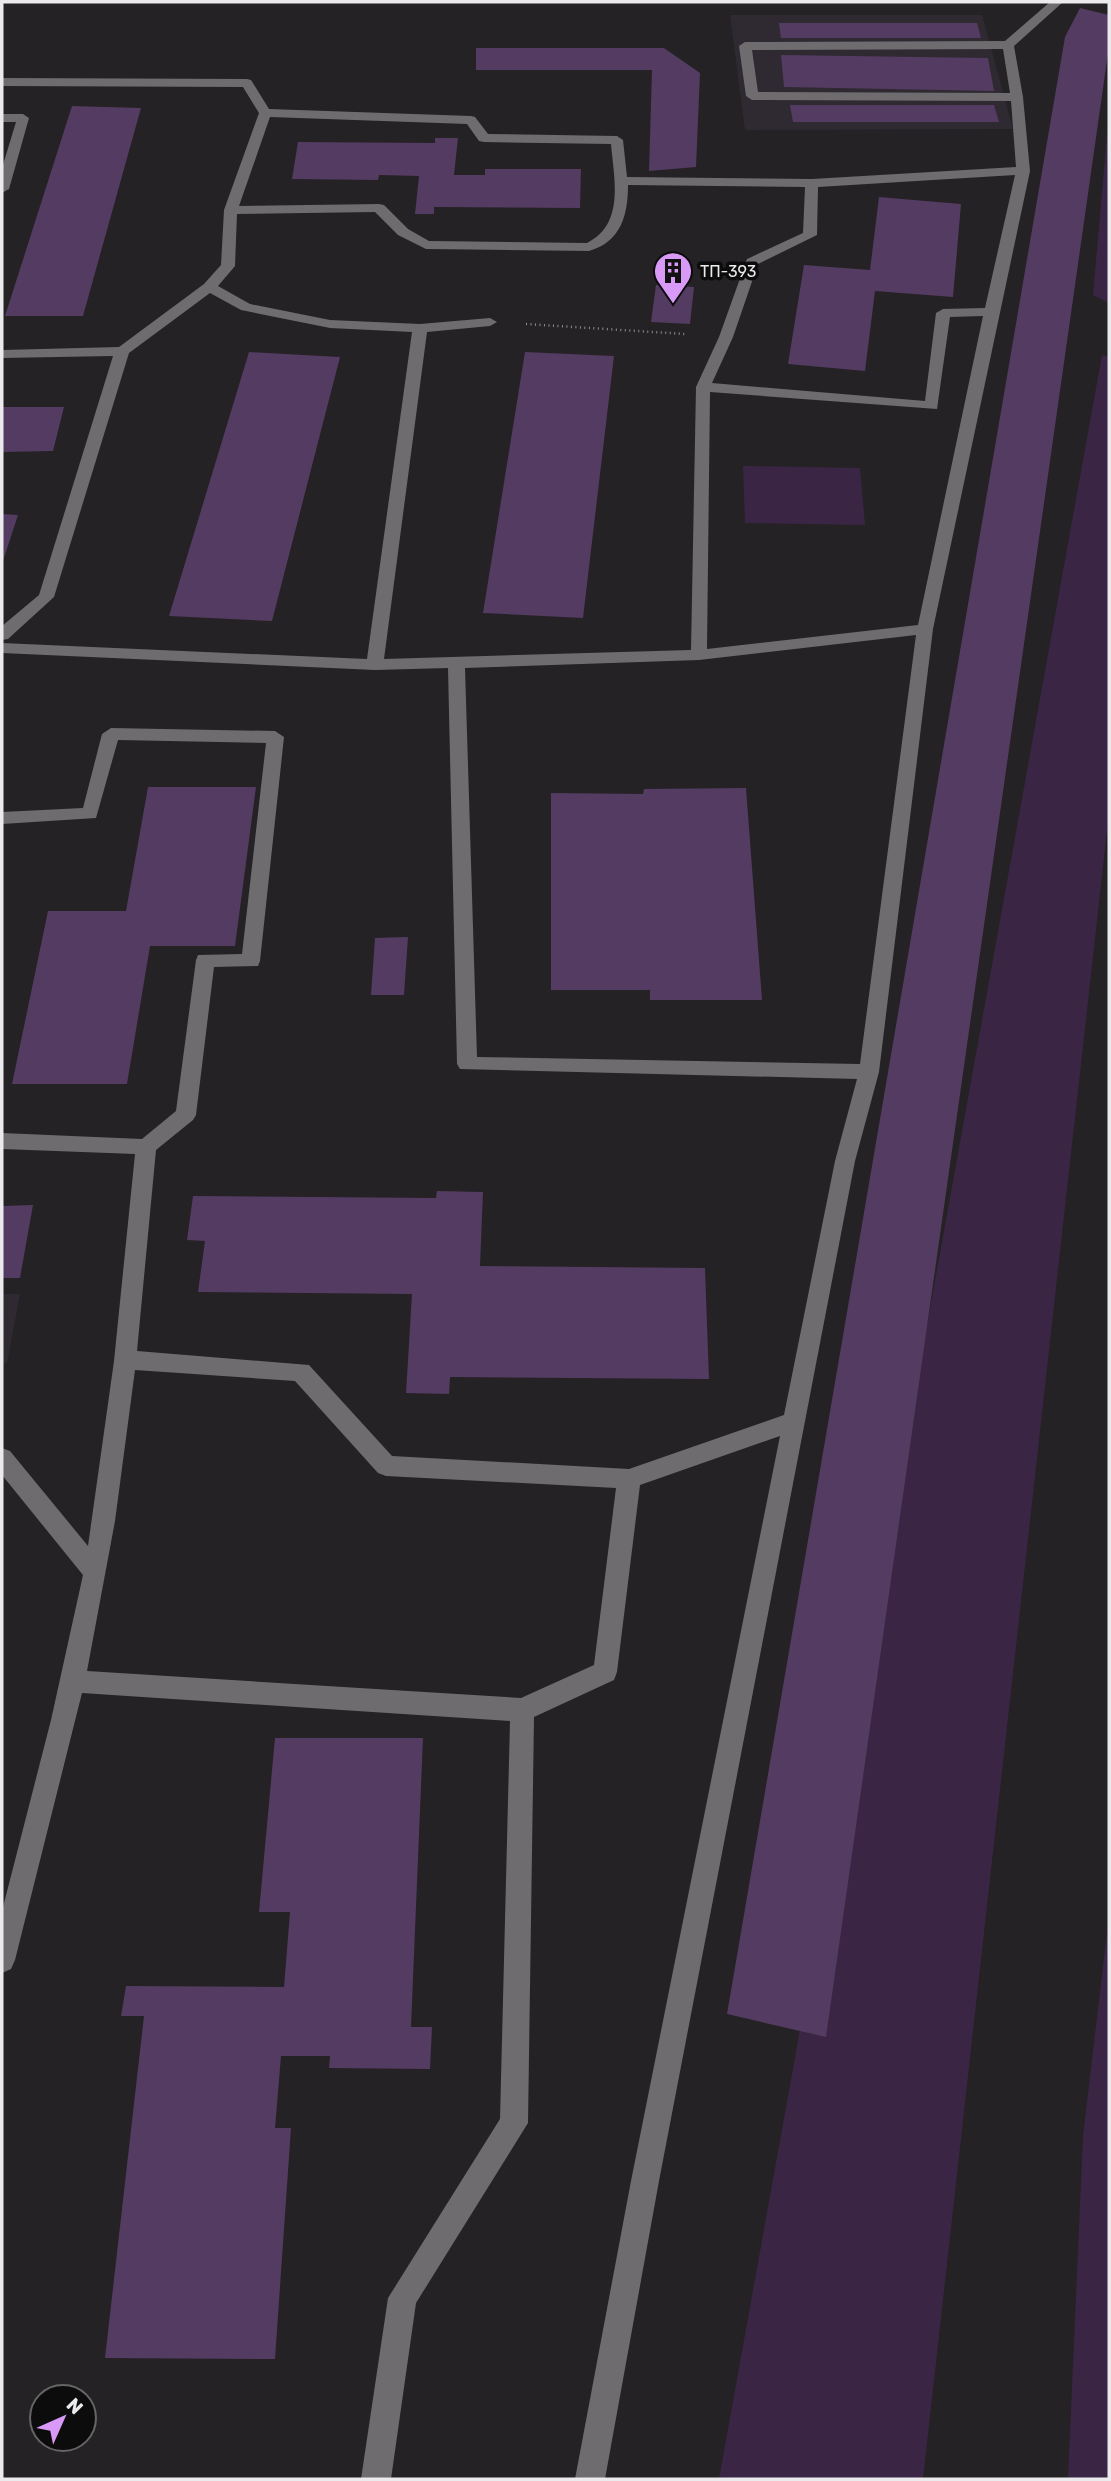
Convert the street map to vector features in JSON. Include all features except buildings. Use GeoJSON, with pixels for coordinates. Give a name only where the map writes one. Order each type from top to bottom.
{"type":"FeatureCollection","features":[{"type":"Feature","properties":{"kind":"lane"},"geometry":{"type":"LineString","coordinates":[[1017,97],[752,96],[745,46],[1008,45],[1057,2]]}},
{"type":"Feature","properties":{"kind":"lane"},"geometry":{"type":"LineString","coordinates":[[590,2479],[645,2180],[845,1161],[869,1072],[925,629],[1023,171],[1017,97],[1008,45]]}},
{"type":"Feature","properties":{"kind":"lane"},"geometry":{"type":"LineString","coordinates":[[2,82],[247,83],[265,113]]}},
{"type":"Feature","properties":{"kind":"lane"},"geometry":{"type":"LineString","coordinates":[[231,210],[379,208],[402,232],[426,245],[589,247],[605,240],[621,215],[617,140],[484,138],[471,120],[265,113]]}},
{"type":"Feature","properties":{"kind":"lane"},"geometry":{"type":"LineString","coordinates":[[2,354],[122,351],[209,287],[228,266],[231,210],[265,113]]}},
{"type":"Feature","properties":{"kind":"lane"},"geometry":{"type":"LineString","coordinates":[[2,118],[23,118],[2,189]]}},
{"type":"Feature","properties":{"kind":"lane"},"geometry":{"type":"LineString","coordinates":[[621,181],[812,183],[1023,171]]}},
{"type":"Feature","properties":{"kind":"lane"},"geometry":{"type":"LineString","coordinates":[[699,655],[703,387],[726,337],[752,262],[810,235],[812,183]]}},
{"type":"Feature","properties":{"kind":"lane"},"geometry":{"type":"LineString","coordinates":[[209,287],[246,307],[318,321],[420,328],[490,322]]}},
{"type":"Feature","properties":{"kind":"lane"},"geometry":{"type":"LineString","coordinates":[[703,387],[932,406],[943,313],[991,312]]}},
{"type":"Feature","properties":{"kind":"lane"},"geometry":{"type":"LineString","coordinates":[[375,666],[420,328]]}},
{"type":"Feature","properties":{"kind":"lane"},"geometry":{"type":"LineString","coordinates":[[2,635],[46,597],[122,351]]}},
{"type":"Feature","properties":{"kind":"lane"},"geometry":{"type":"LineString","coordinates":[[2,648],[375,666],[699,655],[925,629]]}},
{"type":"Feature","properties":{"kind":"lane"},"geometry":{"type":"LineString","coordinates":[[456,663],[467,1064],[869,1072]]}},
{"type":"Feature","properties":{"kind":"lane"},"geometry":{"type":"LineString","coordinates":[[2,818],[90,814],[111,734],[275,737],[251,961],[205,960],[186,1115],[146,1147],[2,1141]]}},
{"type":"Feature","properties":{"kind":"lane"},"geometry":{"type":"LineString","coordinates":[[2,1961],[74,1681],[95,1572],[127,1360],[146,1147]]}},
{"type":"Feature","properties":{"kind":"lane"},"geometry":{"type":"LineString","coordinates":[[127,1360],[302,1372],[386,1466],[629,1479],[794,1421]]}},
{"type":"Feature","properties":{"kind":"lane"},"geometry":{"type":"LineString","coordinates":[[2,1458],[95,1572]]}},
{"type":"Feature","properties":{"kind":"lane"},"geometry":{"type":"LineString","coordinates":[[74,1681],[522,1710],[605,1672],[629,1479]]}},
{"type":"Feature","properties":{"kind":"lane"},"geometry":{"type":"LineString","coordinates":[[376,2479],[402,2298],[514,2123],[522,1710]]}},
{"type":"Feature","properties":{"kind":"path"},"geometry":{"type":"LineString","coordinates":[[490,322],[726,337]]}},
{"type":"Feature","properties":{"kind":"shaded area"},"geometry":{"type":"Polygon","coordinates":[[[730,15],[982,15],[1013,129],[745,130],[730,15]]]}},
{"type":"Feature","properties":{"kind":"shaded area"},"geometry":{"type":"Polygon","coordinates":[[[1109,113],[1109,303],[1093,295],[1109,113]]]}},
{"type":"Feature","properties":{"kind":"shaded area"},"geometry":{"type":"Polygon","coordinates":[[[1102,355],[1109,357],[1109,813],[923,2479],[719,2479],[1102,355]]]}},
{"type":"Feature","properties":{"kind":"shaded area"},"geometry":{"type":"Polygon","coordinates":[[[743,466],[860,468],[865,525],[745,523],[743,466]]]}},
{"type":"Feature","properties":{"kind":"shaded area"},"geometry":{"type":"Polygon","coordinates":[[[2,1294],[20,1294],[7,1363],[2,1363],[2,1294]]]}},
{"type":"Feature","properties":{"kind":"shaded area"},"geometry":{"type":"Polygon","coordinates":[[[1109,1916],[1109,2479],[1068,2479],[1083,2136],[1109,1916]]]}},
{"type":"Feature","properties":{"kind":"place","name":"ТП-393"},"geometry":{"type":"Point","coordinates":[673,305]}}]}
